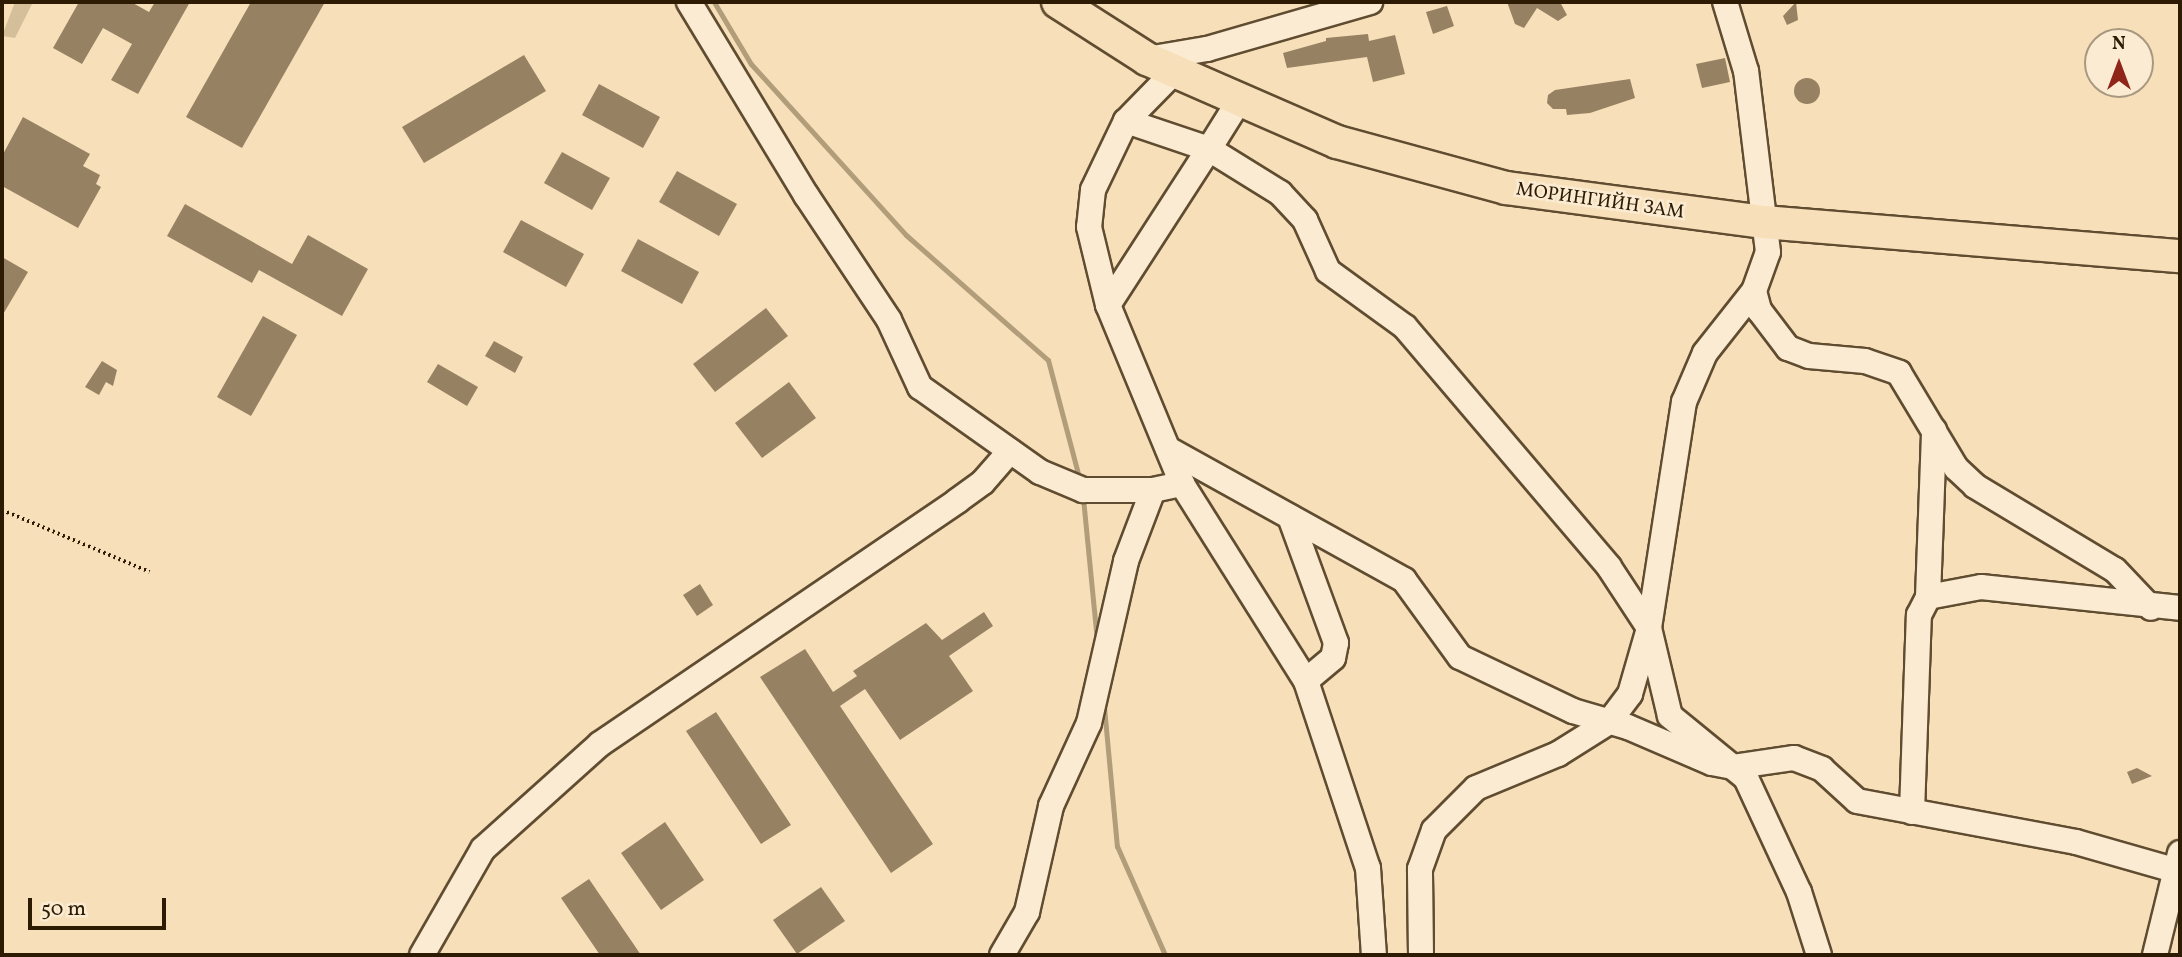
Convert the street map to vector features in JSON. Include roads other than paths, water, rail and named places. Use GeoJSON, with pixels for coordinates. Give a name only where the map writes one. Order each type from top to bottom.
{"type":"FeatureCollection","features":[{"type":"Feature","properties":{"kind":"main road","name":"МОРИНГИЙН ЗАМ"},"geometry":{"type":"LineString","coordinates":[[1058,2],[1160,66],[1337,142],[1506,188],[1764,222],[2180,256]]}},
{"type":"Feature","properties":{"kind":"street"},"geometry":{"type":"LineString","coordinates":[[689,2],[806,195],[889,320],[920,387],[1040,472],[1083,490],[1153,490],[1182,484]]}},
{"type":"Feature","properties":{"kind":"street"},"geometry":{"type":"LineString","coordinates":[[1370,2],[1207,49],[1160,66],[1126,121],[1093,190],[1089,227],[1108,305],[1182,484],[1306,681],[1368,868],[1374,955]]}},
{"type":"Feature","properties":{"kind":"street"},"geometry":{"type":"LineString","coordinates":[[1421,955],[1420,869],[1434,831],[1476,788],[1558,754],[1609,722],[1630,694],[1649,628],[1684,402],[1705,353],[1754,291],[1768,252],[1746,71],[1725,2]]}},
{"type":"Feature","properties":{"kind":"street"},"geometry":{"type":"LineString","coordinates":[[1108,305],[1239,101]]}},
{"type":"Feature","properties":{"kind":"street"},"geometry":{"type":"LineString","coordinates":[[1126,121],[1209,149],[1280,193],[1304,220],[1328,271],[1405,327],[1608,567],[1649,628],[1670,716],[1746,778],[1799,892],[1819,955]]}},
{"type":"Feature","properties":{"kind":"street"},"geometry":{"type":"LineString","coordinates":[[1754,291],[1759,310],[1788,348],[1810,356],[1865,361],[1899,373],[1956,468],[1975,486],[2115,570],[2151,608]]}},
{"type":"Feature","properties":{"kind":"street"},"geometry":{"type":"LineString","coordinates":[[1912,812],[1919,615],[1928,597],[1934,429]]}},
{"type":"Feature","properties":{"kind":"street"},"geometry":{"type":"LineString","coordinates":[[1168,449],[1404,580],[1460,657],[1573,710],[1732,767],[1794,758],[1822,769],[1857,801],[2177,861],[2155,955]]}},
{"type":"Feature","properties":{"kind":"street"},"geometry":{"type":"LineString","coordinates":[[422,955],[483,849],[600,744],[966,495],[1010,452]]}},
{"type":"Feature","properties":{"kind":"street"},"geometry":{"type":"LineString","coordinates":[[1002,955],[1027,912],[1051,806],[1089,723],[1126,561],[1153,490]]}},
{"type":"Feature","properties":{"kind":"street"},"geometry":{"type":"LineString","coordinates":[[1290,517],[1336,643],[1333,658],[1306,681]]}},
{"type":"Feature","properties":{"kind":"street"},"geometry":{"type":"LineString","coordinates":[[1928,597],[1981,587],[2151,608],[2180,608]]}},
{"type":"Feature","properties":{"kind":"waterway"},"geometry":{"type":"LineString","coordinates":[[714,2],[751,64],[906,235],[1048,360],[1080,481]]}},
{"type":"Feature","properties":{"kind":"waterway"},"geometry":{"type":"LineString","coordinates":[[1083,498],[1097,641]]}},
{"type":"Feature","properties":{"kind":"waterway"},"geometry":{"type":"LineString","coordinates":[[1104,707],[1117,846],[1165,955]]}}]}
